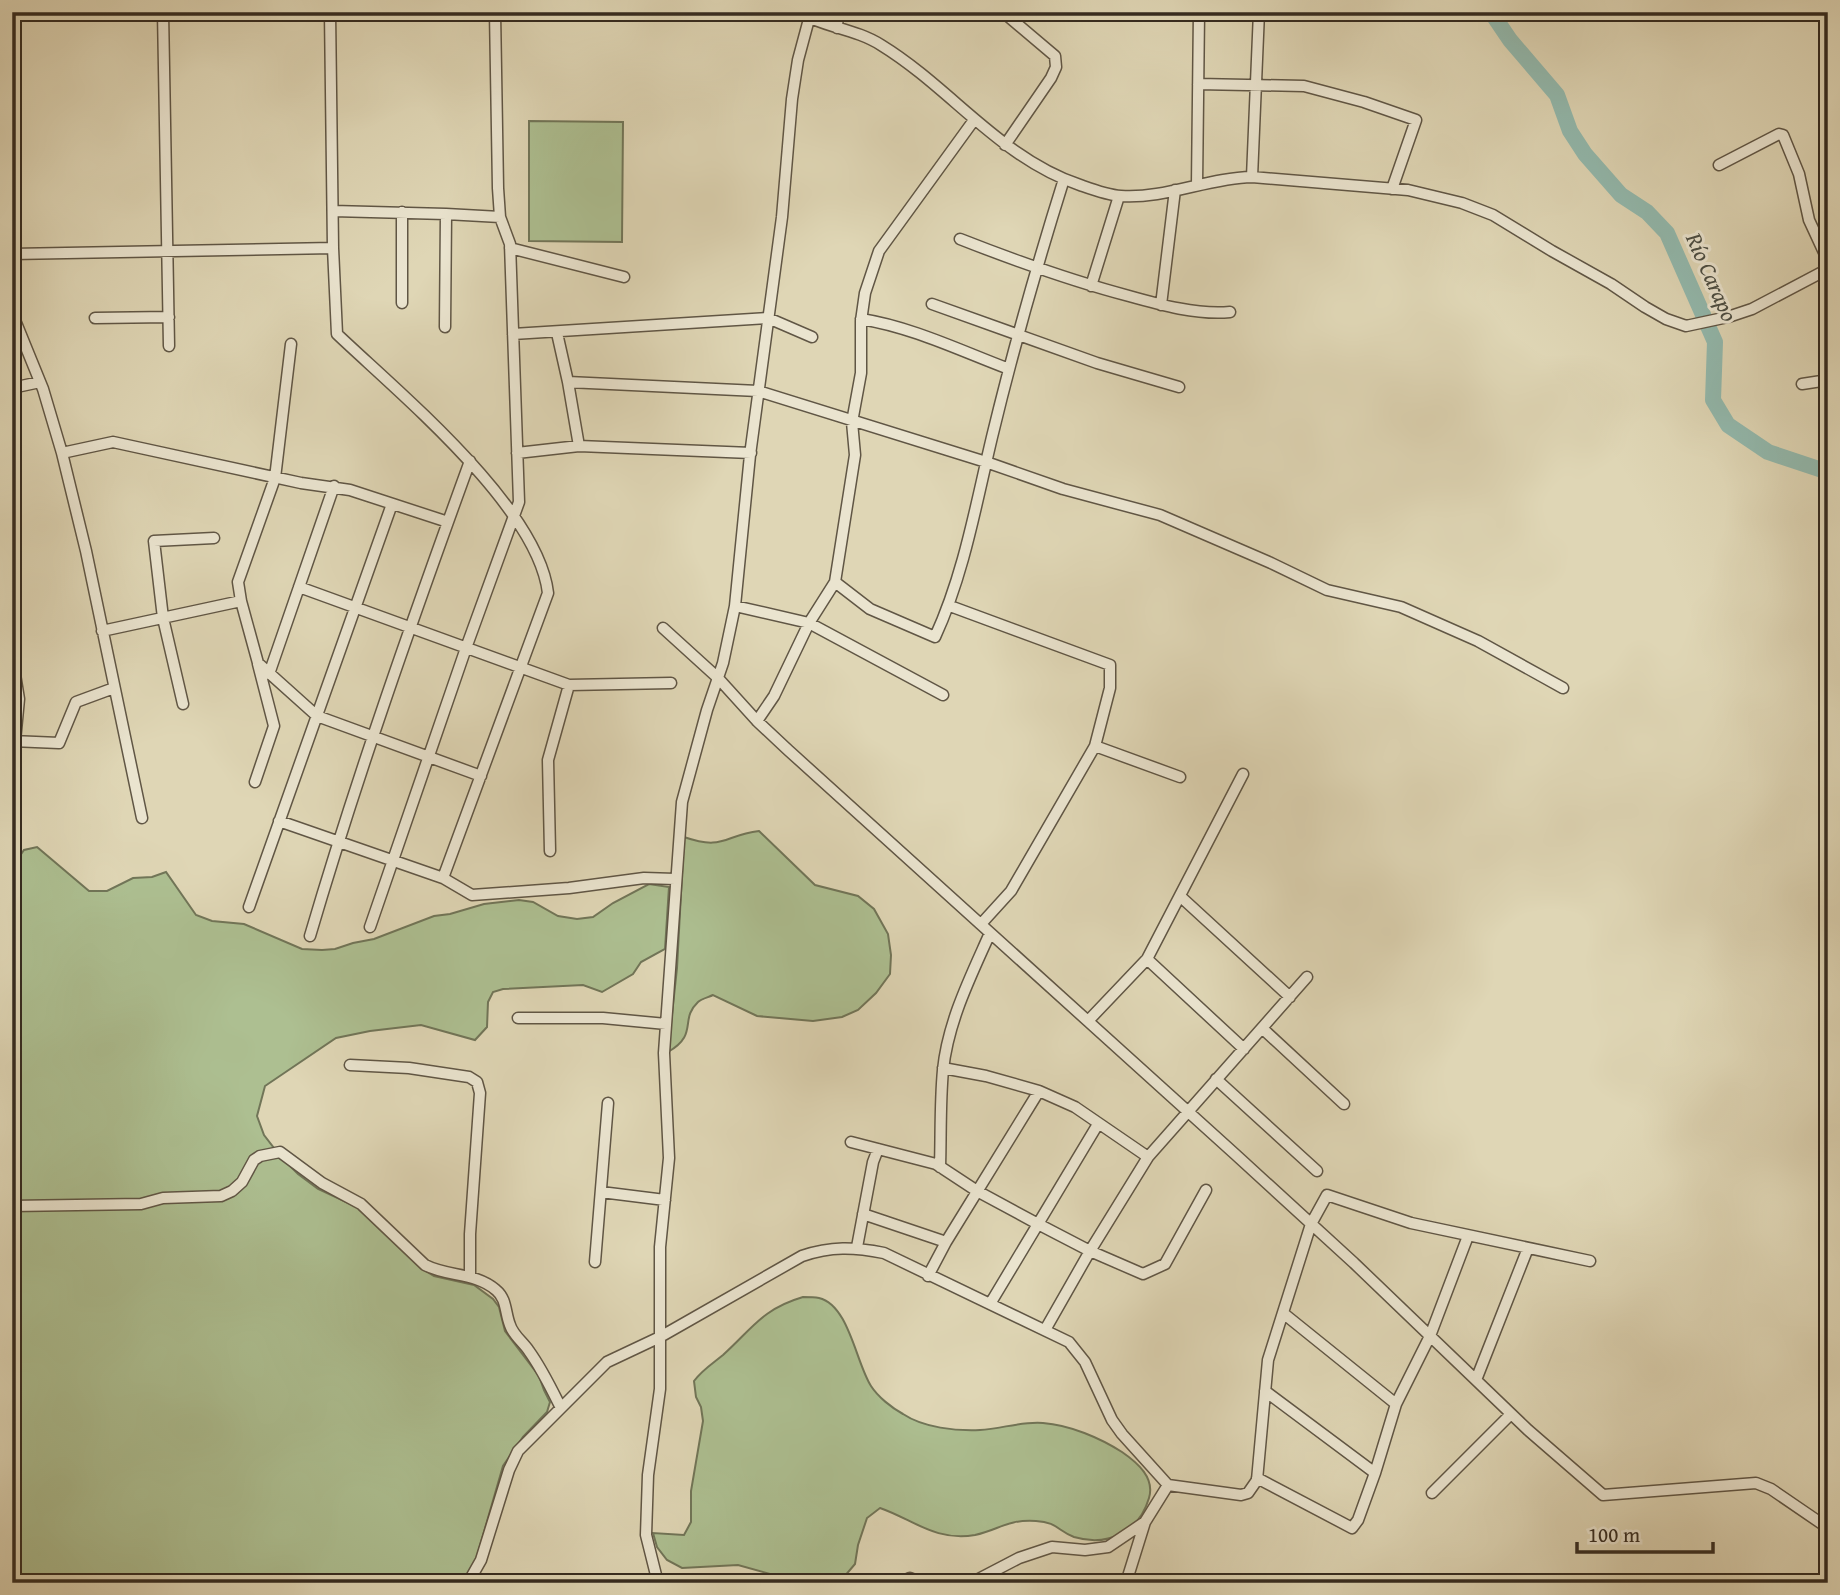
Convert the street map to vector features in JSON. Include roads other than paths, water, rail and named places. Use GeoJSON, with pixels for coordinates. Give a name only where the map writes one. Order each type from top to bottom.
{"type":"FeatureCollection","features":[{"type":"Feature","properties":{"kind":"street"},"geometry":{"type":"LineString","coordinates":[[163,12],[169,346]]}},
{"type":"Feature","properties":{"kind":"street"},"geometry":{"type":"LineString","coordinates":[[330,12],[333,248],[337,334],[470,461],[513,516],[537,554],[546,577],[548,593],[443,878]]}},
{"type":"Feature","properties":{"kind":"street"},"geometry":{"type":"LineString","coordinates":[[370,927],[519,502],[510,248],[500,216],[497,178],[495,12]]}},
{"type":"Feature","properties":{"kind":"street"},"geometry":{"type":"LineString","coordinates":[[797,12],[809,19],[879,43],[1004,145],[1041,170],[1104,194],[1119,196],[1175,190],[1234,177],[1433,194],[1493,215],[1611,284],[1644,307],[1686,326],[1752,309],[1828,269]]}},
{"type":"Feature","properties":{"kind":"street"},"geometry":{"type":"LineString","coordinates":[[837,28],[838,12]]}},
{"type":"Feature","properties":{"kind":"street"},"geometry":{"type":"LineString","coordinates":[[1003,12],[1055,56],[1056,66],[1051,78],[1004,145]]}},
{"type":"Feature","properties":{"kind":"street"},"geometry":{"type":"LineString","coordinates":[[1197,184],[1199,12]]}},
{"type":"Feature","properties":{"kind":"street"},"geometry":{"type":"LineString","coordinates":[[1252,177],[1259,12]]}},
{"type":"Feature","properties":{"kind":"street"},"geometry":{"type":"LineString","coordinates":[[658,1583],[646,1535],[648,1475],[660,1389],[660,1247],[668,1158],[664,1053],[682,802],[718,678],[735,606],[758,391],[782,218],[792,99],[798,60],[809,19]]}},
{"type":"Feature","properties":{"kind":"street"},"geometry":{"type":"LineString","coordinates":[[1198,84],[1304,86],[1364,102],[1416,120],[1392,189]]}},
{"type":"Feature","properties":{"kind":"street"},"geometry":{"type":"LineString","coordinates":[[757,721],[774,696],[809,623],[835,582],[855,455],[852,422],[861,373],[861,319],[865,293],[879,251],[974,120]]}},
{"type":"Feature","properties":{"kind":"street"},"geometry":{"type":"LineString","coordinates":[[1719,165],[1779,134],[1783,135],[1804,191],[1810,220],[1828,261]]}},
{"type":"Feature","properties":{"kind":"street"},"geometry":{"type":"LineString","coordinates":[[835,582],[870,609],[935,637],[950,606],[1018,334],[1064,179]]}},
{"type":"Feature","properties":{"kind":"street"},"geometry":{"type":"LineString","coordinates":[[1161,305],[1175,190]]}},
{"type":"Feature","properties":{"kind":"street"},"geometry":{"type":"LineString","coordinates":[[1091,286],[1119,196]]}},
{"type":"Feature","properties":{"kind":"street"},"geometry":{"type":"LineString","coordinates":[[333,211],[500,216]]}},
{"type":"Feature","properties":{"kind":"street"},"geometry":{"type":"LineString","coordinates":[[402,212],[402,303]]}},
{"type":"Feature","properties":{"kind":"street"},"geometry":{"type":"LineString","coordinates":[[445,327],[446,214]]}},
{"type":"Feature","properties":{"kind":"street"},"geometry":{"type":"LineString","coordinates":[[960,239],[1036,268],[1161,305],[1217,313],[1230,312]]}},
{"type":"Feature","properties":{"kind":"street"},"geometry":{"type":"LineString","coordinates":[[12,254],[333,248]]}},
{"type":"Feature","properties":{"kind":"street"},"geometry":{"type":"LineString","coordinates":[[510,248],[624,277]]}},
{"type":"Feature","properties":{"kind":"street"},"geometry":{"type":"LineString","coordinates":[[932,304],[1097,363],[1179,387]]}},
{"type":"Feature","properties":{"kind":"street"},"geometry":{"type":"LineString","coordinates":[[12,313],[40,382],[62,453],[84,540],[142,818]]}},
{"type":"Feature","properties":{"kind":"street"},"geometry":{"type":"LineString","coordinates":[[95,318],[169,317]]}},
{"type":"Feature","properties":{"kind":"street"},"geometry":{"type":"LineString","coordinates":[[513,334],[768,318],[812,337]]}},
{"type":"Feature","properties":{"kind":"street"},"geometry":{"type":"LineString","coordinates":[[861,319],[914,333],[1009,369]]}},
{"type":"Feature","properties":{"kind":"street"},"geometry":{"type":"LineString","coordinates":[[557,333],[579,446]]}},
{"type":"Feature","properties":{"kind":"street"},"geometry":{"type":"LineString","coordinates":[[255,782],[274,726],[238,582],[275,478],[291,344]]}},
{"type":"Feature","properties":{"kind":"street"},"geometry":{"type":"LineString","coordinates":[[1802,384],[1828,380]]}},
{"type":"Feature","properties":{"kind":"street"},"geometry":{"type":"LineString","coordinates":[[12,388],[40,382]]}},
{"type":"Feature","properties":{"kind":"street"},"geometry":{"type":"LineString","coordinates":[[568,382],[758,391],[986,462],[1063,489],[1160,516],[1328,590],[1401,607],[1478,641],[1563,688]]}},
{"type":"Feature","properties":{"kind":"street"},"geometry":{"type":"LineString","coordinates":[[62,453],[113,442],[275,478],[334,486],[448,522]]}},
{"type":"Feature","properties":{"kind":"street"},"geometry":{"type":"LineString","coordinates":[[517,453],[579,446],[751,453]]}},
{"type":"Feature","properties":{"kind":"street"},"geometry":{"type":"LineString","coordinates":[[310,936],[337,843],[470,461]]}},
{"type":"Feature","properties":{"kind":"street"},"geometry":{"type":"LineString","coordinates":[[268,674],[334,486]]}},
{"type":"Feature","properties":{"kind":"street"},"geometry":{"type":"LineString","coordinates":[[249,907],[392,504]]}},
{"type":"Feature","properties":{"kind":"street"},"geometry":{"type":"LineString","coordinates":[[183,704],[163,618],[154,541],[214,538]]}},
{"type":"Feature","properties":{"kind":"street"},"geometry":{"type":"LineString","coordinates":[[299,587],[569,684],[671,683]]}},
{"type":"Feature","properties":{"kind":"street"},"geometry":{"type":"LineString","coordinates":[[102,631],[241,601]]}},
{"type":"Feature","properties":{"kind":"street"},"geometry":{"type":"LineString","coordinates":[[735,606],[809,623],[943,695]]}},
{"type":"Feature","properties":{"kind":"street"},"geometry":{"type":"LineString","coordinates":[[950,606],[1110,664],[1110,688],[1095,746],[1011,891],[981,924]]}},
{"type":"Feature","properties":{"kind":"street"},"geometry":{"type":"LineString","coordinates":[[663,628],[718,678],[757,721],[1311,1224],[1511,1414],[1604,1495],[1756,1483],[1771,1489],[1828,1528]]}},
{"type":"Feature","properties":{"kind":"street"},"geometry":{"type":"LineString","coordinates":[[12,656],[19,699],[13,741],[59,743],[76,702],[114,688]]}},
{"type":"Feature","properties":{"kind":"street"},"geometry":{"type":"LineString","coordinates":[[258,663],[317,716],[481,776]]}},
{"type":"Feature","properties":{"kind":"street"},"geometry":{"type":"LineString","coordinates":[[550,851],[548,760],[569,684]]}},
{"type":"Feature","properties":{"kind":"street"},"geometry":{"type":"LineString","coordinates":[[1095,746],[1180,777]]}},
{"type":"Feature","properties":{"kind":"street"},"geometry":{"type":"LineString","coordinates":[[1088,1021],[1147,959],[1243,774]]}},
{"type":"Feature","properties":{"kind":"street"},"geometry":{"type":"LineString","coordinates":[[279,821],[443,878],[472,895],[569,888],[644,878],[675,879]]}},
{"type":"Feature","properties":{"kind":"street"},"geometry":{"type":"LineString","coordinates":[[1181,897],[1290,997]]}},
{"type":"Feature","properties":{"kind":"street"},"geometry":{"type":"LineString","coordinates":[[940,1167],[943,1068],[961,999],[990,933]]}},
{"type":"Feature","properties":{"kind":"street"},"geometry":{"type":"LineString","coordinates":[[1147,959],[1244,1049]]}},
{"type":"Feature","properties":{"kind":"street"},"geometry":{"type":"LineString","coordinates":[[1045,1330],[1148,1157],[1307,977]]}},
{"type":"Feature","properties":{"kind":"street"},"geometry":{"type":"LineString","coordinates":[[518,1018],[603,1018],[666,1024]]}},
{"type":"Feature","properties":{"kind":"street"},"geometry":{"type":"LineString","coordinates":[[1263,1029],[1344,1104]]}},
{"type":"Feature","properties":{"kind":"street"},"geometry":{"type":"LineString","coordinates":[[350,1065],[409,1068],[469,1077],[477,1082],[480,1093],[470,1234],[470,1276]]}},
{"type":"Feature","properties":{"kind":"street"},"geometry":{"type":"LineString","coordinates":[[943,1068],[986,1076],[1039,1091],[1075,1107],[1148,1157]]}},
{"type":"Feature","properties":{"kind":"street"},"geometry":{"type":"LineString","coordinates":[[1216,1079],[1317,1171]]}},
{"type":"Feature","properties":{"kind":"street"},"geometry":{"type":"LineString","coordinates":[[928,1276],[946,1241],[1039,1091]]}},
{"type":"Feature","properties":{"kind":"street"},"geometry":{"type":"LineString","coordinates":[[596,1262],[608,1103]]}},
{"type":"Feature","properties":{"kind":"street"},"geometry":{"type":"LineString","coordinates":[[990,1304],[1098,1124]]}},
{"type":"Feature","properties":{"kind":"street"},"geometry":{"type":"LineString","coordinates":[[851,1142],[940,1167],[1038,1224],[1143,1274],[1165,1264],[1206,1190]]}},
{"type":"Feature","properties":{"kind":"street"},"geometry":{"type":"LineString","coordinates":[[857,1247],[878,1149]]}},
{"type":"Feature","properties":{"kind":"street"},"geometry":{"type":"LineString","coordinates":[[12,1206],[141,1204],[163,1198],[221,1196],[242,1182],[254,1160],[280,1152],[322,1183],[361,1204],[425,1265],[438,1272],[470,1276],[498,1291],[505,1302],[513,1333],[528,1349],[561,1408]]}},
{"type":"Feature","properties":{"kind":"street"},"geometry":{"type":"LineString","coordinates":[[601,1192],[665,1200]]}},
{"type":"Feature","properties":{"kind":"street"},"geometry":{"type":"LineString","coordinates":[[468,1583],[481,1560],[509,1470],[519,1451],[607,1362],[660,1337],[802,1256],[822,1249],[857,1247],[884,1253],[1069,1342],[1079,1354],[1122,1434],[1168,1485],[1241,1496],[1248,1493],[1257,1478],[1268,1360],[1311,1224],[1327,1195],[1411,1223],[1590,1261]]}},
{"type":"Feature","properties":{"kind":"street"},"geometry":{"type":"LineString","coordinates":[[863,1214],[946,1241]]}},
{"type":"Feature","properties":{"kind":"street"},"geometry":{"type":"LineString","coordinates":[[1257,1478],[1352,1528],[1358,1521],[1375,1474],[1396,1404],[1430,1336],[1468,1236]]}},
{"type":"Feature","properties":{"kind":"street"},"geometry":{"type":"LineString","coordinates":[[1476,1380],[1528,1248]]}},
{"type":"Feature","properties":{"kind":"street"},"geometry":{"type":"LineString","coordinates":[[1283,1313],[1396,1404]]}},
{"type":"Feature","properties":{"kind":"street"},"geometry":{"type":"LineString","coordinates":[[1265,1391],[1375,1474]]}},
{"type":"Feature","properties":{"kind":"street"},"geometry":{"type":"LineString","coordinates":[[1432,1493],[1511,1414]]}},
{"type":"Feature","properties":{"kind":"street"},"geometry":{"type":"LineString","coordinates":[[1126,1583],[1145,1522],[1168,1485]]}},
{"type":"Feature","properties":{"kind":"street"},"geometry":{"type":"LineString","coordinates":[[971,1583],[1019,1558],[1052,1547],[1085,1550],[1108,1547],[1145,1522]]}},
{"type":"Feature","properties":{"kind":"street"},"geometry":{"type":"LineString","coordinates":[[899,1583],[910,1578],[923,1583]]}},
{"type":"Feature","properties":{"kind":"waterway","name":"Río Carapo"},"geometry":{"type":"LineString","coordinates":[[1491,12],[1510,40],[1557,95],[1570,131],[1585,154],[1621,195],[1647,212],[1667,233],[1715,342],[1713,400],[1728,425],[1768,452],[1828,472]]}}]}
